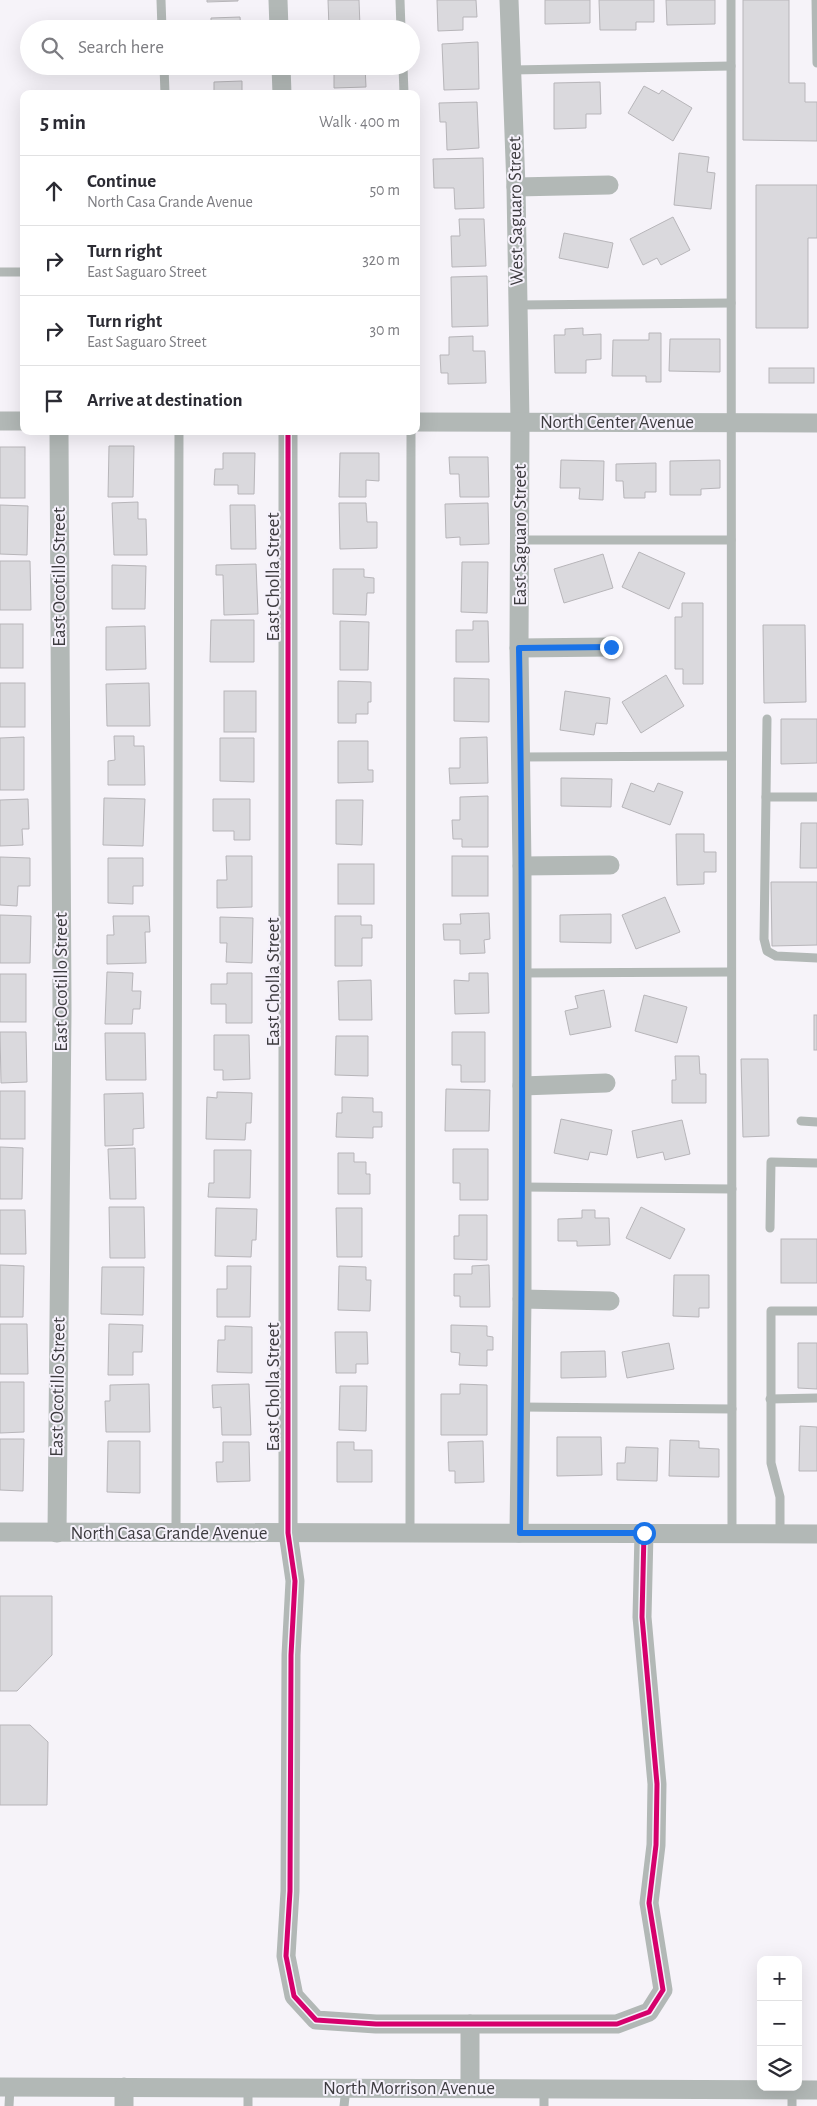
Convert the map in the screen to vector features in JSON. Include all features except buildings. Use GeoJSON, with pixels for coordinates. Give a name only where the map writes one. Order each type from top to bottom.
{"type":"FeatureCollection","features":[{"type":"Feature","properties":{"kind":"street"},"geometry":{"type":"LineString","coordinates":[[278,0],[279,20]]}},
{"type":"Feature","properties":{"kind":"street","name":"West Saguaro Street"},"geometry":{"type":"LineString","coordinates":[[509,0],[516,187],[520,422]]}},
{"type":"Feature","properties":{"kind":"street"},"geometry":{"type":"LineString","coordinates":[[281,75],[282,90]]}},
{"type":"Feature","properties":{"kind":"street"},"geometry":{"type":"LineString","coordinates":[[516,187],[609,184]]}},
{"type":"Feature","properties":{"kind":"street"},"geometry":{"type":"LineString","coordinates":[[0,421],[20,421]]}},
{"type":"Feature","properties":{"kind":"street","name":"North Center Avenue"},"geometry":{"type":"LineString","coordinates":[[420,422],[817,423]]}},
{"type":"Feature","properties":{"kind":"street","name":"East Saguaro Street"},"geometry":{"type":"LineString","coordinates":[[520,422],[519,648],[522,866],[520,1533]]}},
{"type":"Feature","properties":{"kind":"street","name":"East Ocotillo Street"},"geometry":{"type":"LineString","coordinates":[[57,1532],[62,1011],[58,435]]}},
{"type":"Feature","properties":{"kind":"street","name":"East Cholla Street"},"geometry":{"type":"LineString","coordinates":[[288,435],[288,1533],[295,1581],[291,1655],[290,1891],[286,1956],[294,1996],[316,2020],[376,2024],[470,2024],[499,2026],[617,2024],[649,2012],[663,1990],[649,1903],[656,1845],[657,1784],[642,1616],[644,1533]]}},
{"type":"Feature","properties":{"kind":"street"},"geometry":{"type":"LineString","coordinates":[[519,648],[611,647]]}},
{"type":"Feature","properties":{"kind":"street"},"geometry":{"type":"LineString","coordinates":[[522,866],[610,866]]}},
{"type":"Feature","properties":{"kind":"street"},"geometry":{"type":"LineString","coordinates":[[522,1086],[606,1083]]}},
{"type":"Feature","properties":{"kind":"street"},"geometry":{"type":"LineString","coordinates":[[522,1298],[610,1301]]}},
{"type":"Feature","properties":{"kind":"street","name":"North Casa Grande Avenue"},"geometry":{"type":"LineString","coordinates":[[0,1532],[817,1534]]}},
{"type":"Feature","properties":{"kind":"street"},"geometry":{"type":"LineString","coordinates":[[470,2024],[470,2088]]}},
{"type":"Feature","properties":{"kind":"street"},"geometry":{"type":"LineString","coordinates":[[124,2087],[124,2106]]}},
{"type":"Feature","properties":{"kind":"street","name":"North Morrison Avenue"},"geometry":{"type":"LineString","coordinates":[[6,2094],[124,2087],[248,2097],[345,2097],[470,2088],[544,2097],[792,2098],[817,2090]]}},
{"type":"Feature","properties":{"kind":"lane"},"geometry":{"type":"LineString","coordinates":[[161,0],[162,20]]}},
{"type":"Feature","properties":{"kind":"lane"},"geometry":{"type":"LineString","coordinates":[[400,0],[401,20]]}},
{"type":"Feature","properties":{"kind":"lane"},"geometry":{"type":"LineString","coordinates":[[731,0],[732,1534]]}},
{"type":"Feature","properties":{"kind":"lane"},"geometry":{"type":"LineString","coordinates":[[816,0],[817,63]]}},
{"type":"Feature","properties":{"kind":"lane"},"geometry":{"type":"LineString","coordinates":[[512,70],[731,66]]}},
{"type":"Feature","properties":{"kind":"lane"},"geometry":{"type":"LineString","coordinates":[[165,75],[166,90]]}},
{"type":"Feature","properties":{"kind":"lane"},"geometry":{"type":"LineString","coordinates":[[403,75],[404,90]]}},
{"type":"Feature","properties":{"kind":"lane"},"geometry":{"type":"LineString","coordinates":[[0,272],[20,272]]}},
{"type":"Feature","properties":{"kind":"lane"},"geometry":{"type":"LineString","coordinates":[[518,305],[731,303]]}},
{"type":"Feature","properties":{"kind":"lane"},"geometry":{"type":"LineString","coordinates":[[176,1533],[179,435]]}},
{"type":"Feature","properties":{"kind":"lane"},"geometry":{"type":"LineString","coordinates":[[410,1533],[411,435]]}},
{"type":"Feature","properties":{"kind":"lane"},"geometry":{"type":"LineString","coordinates":[[520,540],[731,540]]}},
{"type":"Feature","properties":{"kind":"lane"},"geometry":{"type":"LineString","coordinates":[[767,719],[764,939],[767,951],[776,956],[817,958]]}},
{"type":"Feature","properties":{"kind":"lane"},"geometry":{"type":"LineString","coordinates":[[521,757],[731,756]]}},
{"type":"Feature","properties":{"kind":"lane"},"geometry":{"type":"LineString","coordinates":[[766,797],[817,797]]}},
{"type":"Feature","properties":{"kind":"lane"},"geometry":{"type":"LineString","coordinates":[[522,973],[731,972]]}},
{"type":"Feature","properties":{"kind":"lane"},"geometry":{"type":"LineString","coordinates":[[801,1121],[817,1122]]}},
{"type":"Feature","properties":{"kind":"lane"},"geometry":{"type":"LineString","coordinates":[[770,1228],[771,1162],[817,1162]]}},
{"type":"Feature","properties":{"kind":"lane"},"geometry":{"type":"LineString","coordinates":[[522,1187],[732,1189]]}},
{"type":"Feature","properties":{"kind":"lane"},"geometry":{"type":"LineString","coordinates":[[780,1534],[780,1497],[771,1463],[771,1311],[817,1311]]}},
{"type":"Feature","properties":{"kind":"lane"},"geometry":{"type":"LineString","coordinates":[[770,1399],[817,1398]]}},
{"type":"Feature","properties":{"kind":"lane"},"geometry":{"type":"LineString","coordinates":[[521,1407],[732,1409]]}},
{"type":"Feature","properties":{"kind":"cycle path"},"geometry":{"type":"LineString","coordinates":[[288,435],[288,1533],[295,1581],[291,1655],[290,1891],[286,1956],[294,1996],[316,2020],[376,2024],[617,2024],[649,2012],[663,1990],[649,1903],[656,1845],[657,1784],[642,1617],[644,1533]]}},
{"type":"Feature","properties":{"kind":"route"},"geometry":{"type":"LineString","coordinates":[[611,647],[519,648],[522,866],[520,1533],[644,1533]]}}]}
